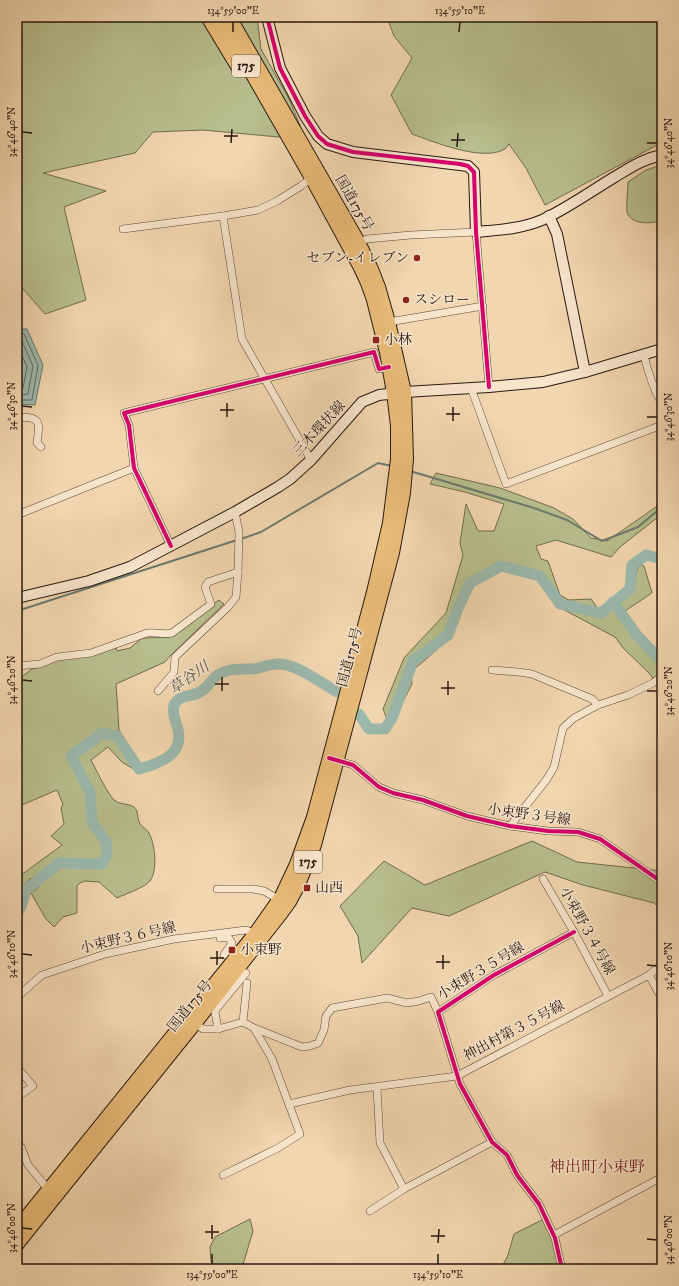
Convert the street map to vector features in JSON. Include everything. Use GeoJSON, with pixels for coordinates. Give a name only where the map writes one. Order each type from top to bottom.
{"type":"FeatureCollection","features":[{"type":"Feature","properties":{"kind":"highway"},"geometry":{"type":"LineString","coordinates":[[207,17],[248,85],[278,112]]}},
{"type":"Feature","properties":{"kind":"highway","name":"国道175号"},"geometry":{"type":"LineString","coordinates":[[17,1228],[48,1189],[290,902],[298,887],[315,845],[333,759],[374,592],[389,523],[397,460],[399,393],[389,322],[379,286],[278,112],[218,17]]}},
{"type":"Feature","properties":{"kind":"highway","name":"国道175号"},"geometry":{"type":"LineString","coordinates":[[230,17],[311,178],[354,244],[360,268],[373,300],[389,367],[399,393]]}},
{"type":"Feature","properties":{"kind":"highway"},"geometry":{"type":"LineString","coordinates":[[240,17],[269,79],[278,112]]}},
{"type":"Feature","properties":{"kind":"highway","name":"国道175号"},"geometry":{"type":"LineString","coordinates":[[17,1245],[191,1020],[278,899],[296,864],[308,834],[333,759]]}},
{"type":"Feature","properties":{"kind":"street"},"geometry":{"type":"LineString","coordinates":[[267,17],[280,68],[318,136],[327,144],[353,152],[468,166],[474,172],[476,232],[489,387]]}},
{"type":"Feature","properties":{"kind":"street"},"geometry":{"type":"LineString","coordinates":[[354,244],[367,239],[476,232],[523,226],[549,216],[637,163],[662,155]]}},
{"type":"Feature","properties":{"kind":"street"},"geometry":{"type":"LineString","coordinates":[[123,229],[258,210],[277,201],[311,178]]}},
{"type":"Feature","properties":{"kind":"street"},"geometry":{"type":"LineString","coordinates":[[223,216],[242,339],[310,460]]}},
{"type":"Feature","properties":{"kind":"street"},"geometry":{"type":"LineString","coordinates":[[549,216],[557,234],[585,372]]}},
{"type":"Feature","properties":{"kind":"street"},"geometry":{"type":"LineString","coordinates":[[389,322],[483,306]]}},
{"type":"Feature","properties":{"kind":"street","name":"三木環状線"},"geometry":{"type":"LineString","coordinates":[[17,598],[89,581],[124,569],[171,546],[278,488],[310,460],[362,402],[379,395],[543,382],[585,372],[662,349]]}},
{"type":"Feature","properties":{"kind":"street"},"geometry":{"type":"LineString","coordinates":[[171,546],[134,468],[129,425],[124,413],[374,352],[379,369],[389,367]]}},
{"type":"Feature","properties":{"kind":"street"},"geometry":{"type":"LineString","coordinates":[[644,355],[648,373],[662,404]]}},
{"type":"Feature","properties":{"kind":"street"},"geometry":{"type":"LineString","coordinates":[[471,388],[506,484],[662,425]]}},
{"type":"Feature","properties":{"kind":"street"},"geometry":{"type":"LineString","coordinates":[[17,417],[32,417],[37,420],[39,426],[37,443],[41,447]]}},
{"type":"Feature","properties":{"kind":"street"},"geometry":{"type":"LineString","coordinates":[[17,515],[134,468]]}},
{"type":"Feature","properties":{"kind":"street"},"geometry":{"type":"LineString","coordinates":[[158,691],[174,672],[175,657],[228,607],[236,597],[239,532],[234,512]]}},
{"type":"Feature","properties":{"kind":"street"},"geometry":{"type":"LineString","coordinates":[[17,666],[40,664],[57,657],[92,653],[147,633],[172,633],[212,604],[205,587],[208,582],[238,572]]}},
{"type":"Feature","properties":{"kind":"street"},"geometry":{"type":"LineString","coordinates":[[492,670],[532,674],[592,699],[598,705]]}},
{"type":"Feature","properties":{"kind":"street"},"geometry":{"type":"LineString","coordinates":[[510,826],[547,779],[554,767],[563,728],[574,718],[598,705],[628,695],[653,683],[662,676]]}},
{"type":"Feature","properties":{"kind":"street","name":"小束野３号線"},"geometry":{"type":"LineString","coordinates":[[333,759],[353,765],[380,787],[393,793],[423,800],[475,818],[510,826],[548,831],[578,832],[600,839],[662,882]]}},
{"type":"Feature","properties":{"kind":"street","name":"小束野３４号線"},"geometry":{"type":"LineString","coordinates":[[543,879],[574,932],[608,996]]}},
{"type":"Feature","properties":{"kind":"street"},"geometry":{"type":"LineString","coordinates":[[217,889],[253,889],[264,891],[278,899]]}},
{"type":"Feature","properties":{"kind":"street","name":"小束野３６号線"},"geometry":{"type":"LineString","coordinates":[[17,997],[42,976],[125,949],[174,939],[246,930],[255,933]]}},
{"type":"Feature","properties":{"kind":"street","name":"小束野３５号線"},"geometry":{"type":"LineString","coordinates":[[492,1142],[460,1084],[438,1012],[494,975],[574,932]]}},
{"type":"Feature","properties":{"kind":"street"},"geometry":{"type":"LineString","coordinates":[[210,935],[214,939],[228,937],[232,943],[224,955]]}},
{"type":"Feature","properties":{"kind":"street"},"geometry":{"type":"LineString","coordinates":[[662,964],[649,975],[662,999]]}},
{"type":"Feature","properties":{"kind":"street"},"geometry":{"type":"LineString","coordinates":[[218,1029],[215,1012],[246,973]]}},
{"type":"Feature","properties":{"kind":"street","name":"神出村第３５号線"},"geometry":{"type":"LineString","coordinates":[[289,1104],[350,1090],[377,1088],[457,1076],[649,975]]}},
{"type":"Feature","properties":{"kind":"street"},"geometry":{"type":"LineString","coordinates":[[243,1022],[247,983]]}},
{"type":"Feature","properties":{"kind":"street"},"geometry":{"type":"LineString","coordinates":[[191,1020],[203,1029],[218,1029],[243,1022],[254,1028],[302,1047],[318,1043],[324,1030],[326,1016],[332,1008],[387,998],[407,1003],[431,997],[438,1012]]}},
{"type":"Feature","properties":{"kind":"street"},"geometry":{"type":"LineString","coordinates":[[223,1175],[271,1151],[300,1134],[272,1059],[254,1028]]}},
{"type":"Feature","properties":{"kind":"street"},"geometry":{"type":"LineString","coordinates":[[17,1067],[33,1086],[17,1097]]}},
{"type":"Feature","properties":{"kind":"street"},"geometry":{"type":"LineString","coordinates":[[377,1088],[380,1143],[404,1189]]}},
{"type":"Feature","properties":{"kind":"street"},"geometry":{"type":"LineString","coordinates":[[370,1211],[404,1189],[492,1142],[507,1155],[517,1175],[538,1204],[554,1235],[562,1269]]}},
{"type":"Feature","properties":{"kind":"street"},"geometry":{"type":"LineString","coordinates":[[17,1144],[21,1147],[28,1165],[48,1189]]}},
{"type":"Feature","properties":{"kind":"street"},"geometry":{"type":"LineString","coordinates":[[554,1235],[662,1177]]}},
{"type":"Feature","properties":{"kind":"green space"},"geometry":{"type":"Polygon","coordinates":[[[17,17],[257,17],[261,49],[289,99],[300,125],[300,139],[203,130],[153,132],[135,153],[43,173],[106,191],[64,207],[86,300],[45,314],[17,282],[17,17]]]}},
{"type":"Feature","properties":{"kind":"green space"},"geometry":{"type":"Polygon","coordinates":[[[387,17],[662,17],[662,141],[545,205],[526,168],[509,144],[503,150],[494,153],[470,152],[412,134],[391,95],[412,58],[394,36],[387,17]]]}},
{"type":"Feature","properties":{"kind":"green space"},"geometry":{"type":"Polygon","coordinates":[[[662,165],[662,221],[637,222],[629,216],[627,212],[628,182],[646,170],[662,165]]]}},
{"type":"Feature","properties":{"kind":"green space"},"geometry":{"type":"Polygon","coordinates":[[[436,473],[500,488],[554,508],[573,519],[591,538],[607,541],[656,507],[662,496],[662,514],[620,547],[611,557],[556,540],[536,546],[541,559],[548,561],[560,595],[569,600],[591,599],[600,612],[621,596],[629,594],[635,582],[637,569],[640,565],[644,566],[652,593],[625,611],[662,664],[662,690],[649,673],[624,649],[615,637],[555,605],[545,579],[531,570],[507,564],[466,586],[457,601],[458,623],[448,640],[411,672],[412,684],[394,719],[387,719],[383,709],[404,658],[446,613],[463,555],[460,543],[466,504],[478,531],[494,531],[504,504],[465,492],[430,484],[436,473]]]}},
{"type":"Feature","properties":{"kind":"green space"},"geometry":{"type":"Polygon","coordinates":[[[219,600],[224,604],[165,662],[116,684],[119,730],[145,771],[140,773],[122,762],[108,747],[91,760],[111,797],[116,802],[134,807],[137,811],[140,824],[149,833],[153,844],[155,857],[154,870],[150,881],[134,891],[117,898],[99,882],[85,881],[80,883],[77,886],[77,913],[63,917],[54,927],[46,919],[31,893],[39,887],[31,878],[21,888],[17,884],[17,878],[62,845],[51,836],[64,824],[61,808],[63,804],[57,790],[17,807],[17,695],[20,678],[32,669],[59,659],[116,648],[117,651],[130,648],[141,639],[145,638],[169,637],[219,600]]]}},
{"type":"Feature","properties":{"kind":"green space"},"geometry":{"type":"Polygon","coordinates":[[[532,841],[577,862],[662,871],[662,911],[654,903],[583,885],[545,872],[449,916],[412,908],[362,963],[358,936],[340,906],[384,861],[425,885],[532,841]]]}},
{"type":"Feature","properties":{"kind":"green space"},"geometry":{"type":"Polygon","coordinates":[[[250,1219],[253,1231],[242,1268],[216,1269],[211,1262],[210,1247],[215,1237],[250,1219]]]}},
{"type":"Feature","properties":{"kind":"green space"},"geometry":{"type":"Polygon","coordinates":[[[544,1219],[553,1236],[560,1269],[501,1269],[508,1255],[514,1234],[544,1219]]]}},
{"type":"Feature","properties":{"kind":"water"},"geometry":{"type":"Polygon","coordinates":[[[17,329],[27,329],[43,365],[35,405],[17,404],[17,329]]]}},
{"type":"Feature","properties":{"kind":"waterway"},"geometry":{"type":"LineString","coordinates":[[241,539],[261,532],[378,463],[392,466]]}},
{"type":"Feature","properties":{"kind":"waterway"},"geometry":{"type":"LineString","coordinates":[[410,471],[534,508],[567,520],[602,541],[638,527],[662,507]]}},
{"type":"Feature","properties":{"kind":"waterway"},"geometry":{"type":"LineString","coordinates":[[17,611],[237,540]]}},
{"type":"Feature","properties":{"kind":"waterway","name":"草谷川"},"geometry":{"type":"LineString","coordinates":[[359,714],[369,729],[385,729],[392,718],[413,661],[448,635],[458,608],[470,583],[501,566],[540,576],[560,604],[601,613],[630,589],[632,565],[646,555],[662,559]]}},
{"type":"Feature","properties":{"kind":"waterway","name":"草谷川"},"geometry":{"type":"LineString","coordinates":[[613,602],[636,634],[662,662]]}},
{"type":"Feature","properties":{"kind":"waterway","name":"草谷川"},"geometry":{"type":"LineString","coordinates":[[17,914],[21,907],[26,890],[59,863],[102,864],[107,855],[106,841],[92,822],[90,792],[71,756],[102,733],[117,736],[139,769],[163,760],[170,756],[175,750],[178,744],[179,736],[173,708],[176,701],[182,697],[197,694],[216,677],[226,671],[235,669],[253,669],[273,664],[286,665],[294,667],[337,692]]}},
{"type":"Feature","properties":{"kind":"cycle path"},"geometry":{"type":"LineString","coordinates":[[267,17],[280,68],[305,116],[318,136],[327,144],[353,152],[460,164],[468,166],[474,172],[476,232],[489,387]]}},
{"type":"Feature","properties":{"kind":"cycle path"},"geometry":{"type":"LineString","coordinates":[[171,546],[134,468],[129,425],[124,413],[374,352],[379,369],[389,367]]}},
{"type":"Feature","properties":{"kind":"cycle path"},"geometry":{"type":"LineString","coordinates":[[329,758],[353,765],[379,787],[393,793],[423,800],[467,816],[510,826],[548,831],[578,832],[600,839],[662,882]]}},
{"type":"Feature","properties":{"kind":"cycle path"},"geometry":{"type":"LineString","coordinates":[[562,1269],[555,1238],[539,1204],[517,1175],[507,1155],[492,1142],[460,1084],[438,1012],[494,975],[574,932]]}},
{"type":"Feature","properties":{"kind":"place","name":"セブン-イレブン"},"geometry":{"type":"Point","coordinates":[417,258]}},
{"type":"Feature","properties":{"kind":"place","name":"スシロー"},"geometry":{"type":"Point","coordinates":[406,300]}},
{"type":"Feature","properties":{"kind":"place","name":"小林"},"geometry":{"type":"Point","coordinates":[376,340]}},
{"type":"Feature","properties":{"kind":"place","name":"山西"},"geometry":{"type":"Point","coordinates":[307,888]}},
{"type":"Feature","properties":{"kind":"place","name":"小束野"},"geometry":{"type":"Point","coordinates":[232,950]}},
{"type":"Feature","properties":{"kind":"district","name":"神出町小束野"},"geometry":{"type":"Point","coordinates":[597,1167]}}]}
